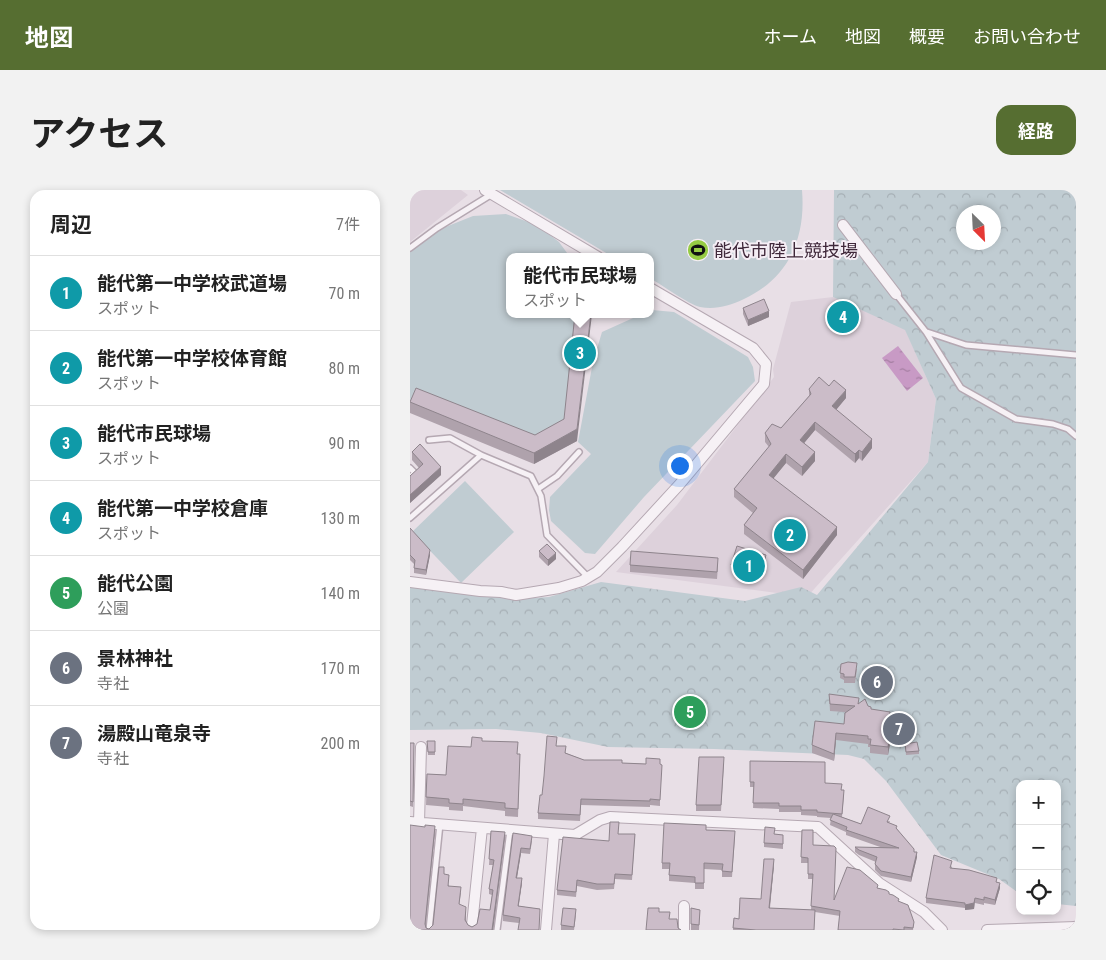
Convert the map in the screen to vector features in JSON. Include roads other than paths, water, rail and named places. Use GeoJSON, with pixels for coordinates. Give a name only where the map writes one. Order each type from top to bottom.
{"type":"FeatureCollection","features":[{"type":"Feature","properties":{"kind":"street"},"geometry":{"type":"LineString","coordinates":[[489,192],[591,253]]}},
{"type":"Feature","properties":{"kind":"street"},"geometry":{"type":"LineString","coordinates":[[842,224],[896,294]]}},
{"type":"Feature","properties":{"kind":"street"},"geometry":{"type":"LineString","coordinates":[[410,582],[516,595],[559,588],[588,578],[597,572],[672,492],[764,384],[766,364],[753,348],[654,290]]}},
{"type":"Feature","properties":{"kind":"street"},"geometry":{"type":"LineString","coordinates":[[422,748],[414,823],[575,835],[600,820],[610,817],[818,827],[880,883],[924,912],[942,930]]}},
{"type":"Feature","properties":{"kind":"street"},"geometry":{"type":"LineString","coordinates":[[472,925],[482,828]]}},
{"type":"Feature","properties":{"kind":"street"},"geometry":{"type":"LineString","coordinates":[[546,930],[554,834]]}},
{"type":"Feature","properties":{"kind":"street"},"geometry":{"type":"LineString","coordinates":[[684,906],[684,930]]}},
{"type":"Feature","properties":{"kind":"street"},"geometry":{"type":"LineString","coordinates":[[991,930],[1076,928]]}},
{"type":"Feature","properties":{"kind":"lane"},"geometry":{"type":"LineString","coordinates":[[410,248],[489,192]]}},
{"type":"Feature","properties":{"kind":"lane"},"geometry":{"type":"LineString","coordinates":[[896,294],[926,332],[961,388],[1016,419],[1053,424],[1068,429],[1076,436]]}},
{"type":"Feature","properties":{"kind":"lane"},"geometry":{"type":"LineString","coordinates":[[926,332],[966,345],[1076,355]]}},
{"type":"Feature","properties":{"kind":"lane"},"geometry":{"type":"LineString","coordinates":[[429,440],[450,438],[481,455],[531,476],[541,496],[547,535],[588,578]]}},
{"type":"Feature","properties":{"kind":"lane"},"geometry":{"type":"LineString","coordinates":[[538,489],[557,476],[579,452]]}},
{"type":"Feature","properties":{"kind":"lane"},"geometry":{"type":"LineString","coordinates":[[410,518],[481,455]]}},
{"type":"Feature","properties":{"kind":"lane"},"geometry":{"type":"LineString","coordinates":[[410,468],[415,473],[410,478]]}},
{"type":"Feature","properties":{"kind":"lane"},"geometry":{"type":"LineString","coordinates":[[429,930],[440,824]]}},
{"type":"Feature","properties":{"kind":"lane"},"geometry":{"type":"LineString","coordinates":[[497,930],[510,830]]}},
{"type":"Feature","properties":{"kind":"water"},"geometry":{"type":"Polygon","coordinates":[[[898,346],[923,378],[907,391],[882,358],[898,346]]]}},
{"type":"Feature","properties":{"kind":"place","name":"能代市陸上競技場"},"geometry":{"type":"Point","coordinates":[698,250]}},
{"type":"Feature","properties":{"kind":"place","name":"能代第一中学校倉庫"},"geometry":{"type":"Point","coordinates":[843,317]}},
{"type":"Feature","properties":{"kind":"place","name":"能代市民球場"},"geometry":{"type":"Point","coordinates":[580,353]}},
{"type":"Feature","properties":{"kind":"place","name":"能代第一中学校体育館"},"geometry":{"type":"Point","coordinates":[790,535]}},
{"type":"Feature","properties":{"kind":"place","name":"能代第一中学校武道場"},"geometry":{"type":"Point","coordinates":[749,566]}},
{"type":"Feature","properties":{"kind":"place","name":"景林神社"},"geometry":{"type":"Point","coordinates":[877,682]}},
{"type":"Feature","properties":{"kind":"place","name":"能代公園"},"geometry":{"type":"Point","coordinates":[690,712]}},
{"type":"Feature","properties":{"kind":"place","name":"湯殿山竜泉寺"},"geometry":{"type":"Point","coordinates":[899,729]}}]}
